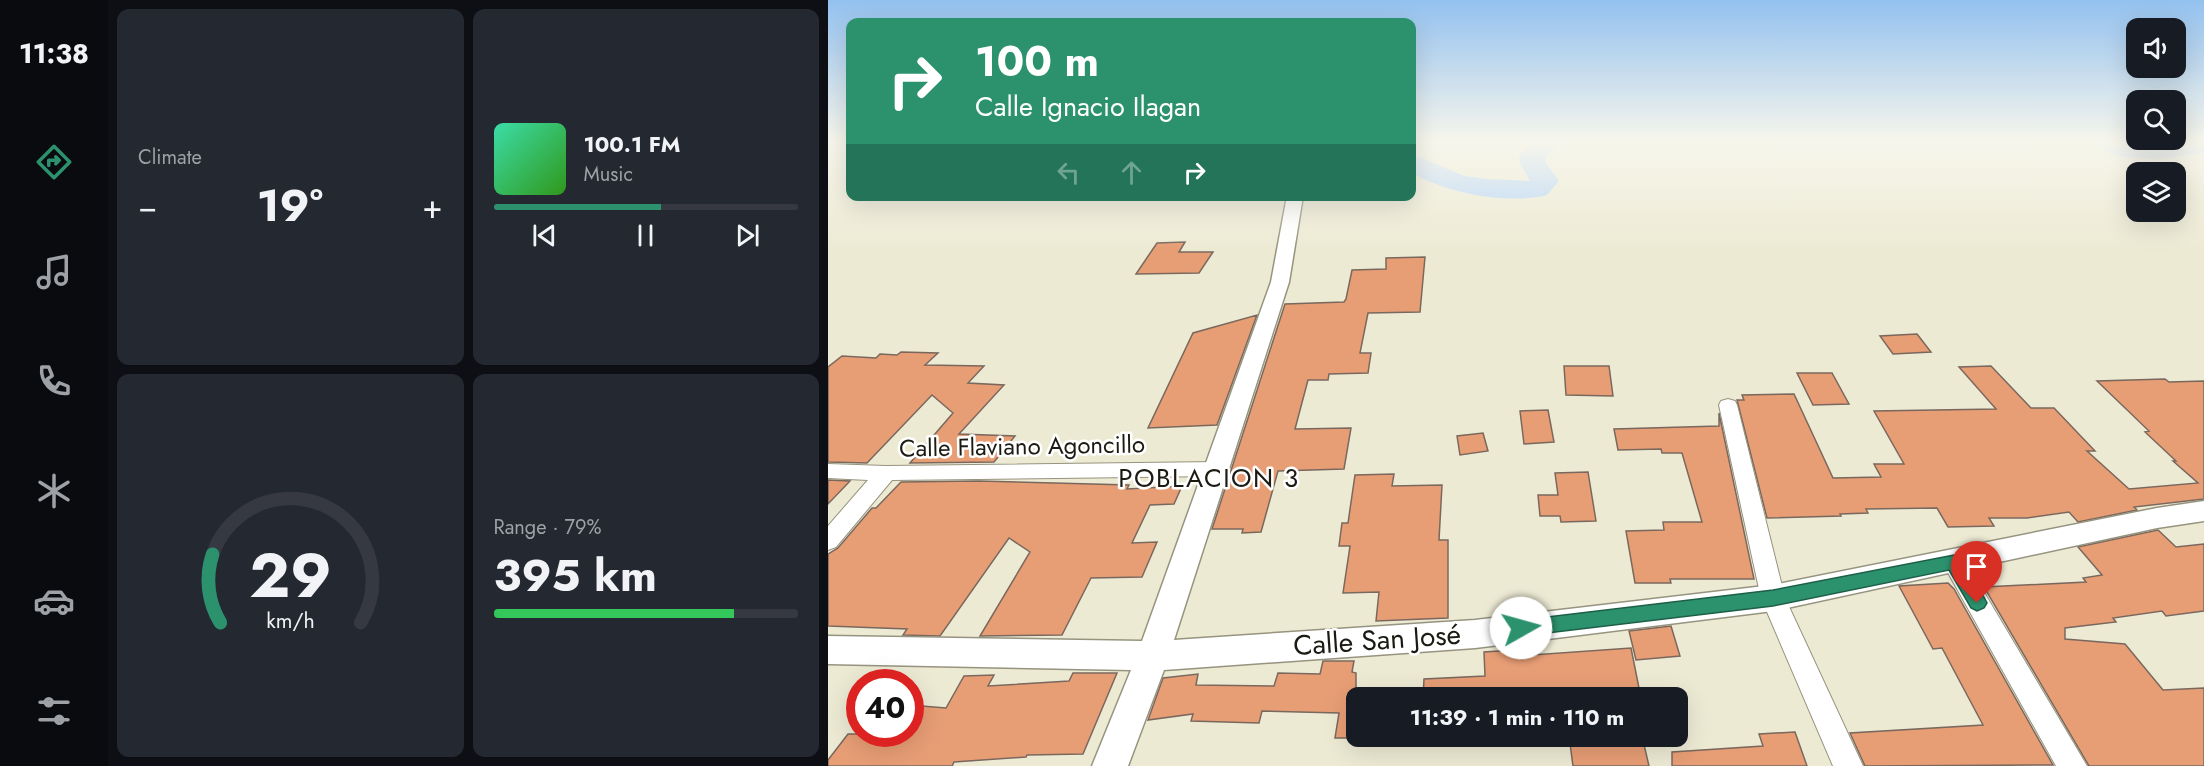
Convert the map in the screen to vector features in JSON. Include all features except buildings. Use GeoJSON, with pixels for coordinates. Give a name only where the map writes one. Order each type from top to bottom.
{"type":"FeatureCollection","features":[{"type":"Feature","properties":{"kind":"street"},"geometry":{"type":"LineString","coordinates":[[1110,766],[1153,656],[1281,282],[1294,201]]}},
{"type":"Feature","properties":{"kind":"street"},"geometry":{"type":"LineString","coordinates":[[1728,405],[1773,598],[1848,766]]}},
{"type":"Feature","properties":{"kind":"street","name":"Calle Flaviano Agoncillo"},"geometry":{"type":"LineString","coordinates":[[828,471],[886,473],[1217,469]]}},
{"type":"Feature","properties":{"kind":"street"},"geometry":{"type":"LineString","coordinates":[[828,541],[886,473]]}},
{"type":"Feature","properties":{"kind":"street","name":"Calle San José"},"geometry":{"type":"LineString","coordinates":[[828,650],[1153,656],[1475,633],[1773,598],[2157,518],[2204,511]]}},
{"type":"Feature","properties":{"kind":"street"},"geometry":{"type":"LineString","coordinates":[[1954,562],[2072,766]]}},
{"type":"Feature","properties":{"kind":"waterway"},"geometry":{"type":"LineString","coordinates":[[1440,177],[1472,186],[1503,189],[1537,189],[1545,181],[1542,177]]}},
{"type":"Feature","properties":{"kind":"district","name":"POBLACION 3"},"geometry":{"type":"Point","coordinates":[1209,478]}},
{"type":"Feature","properties":{"kind":"route"},"geometry":{"type":"LineString","coordinates":[[1521,628],[1773,598],[1954,562],[1977,603]]}}]}
